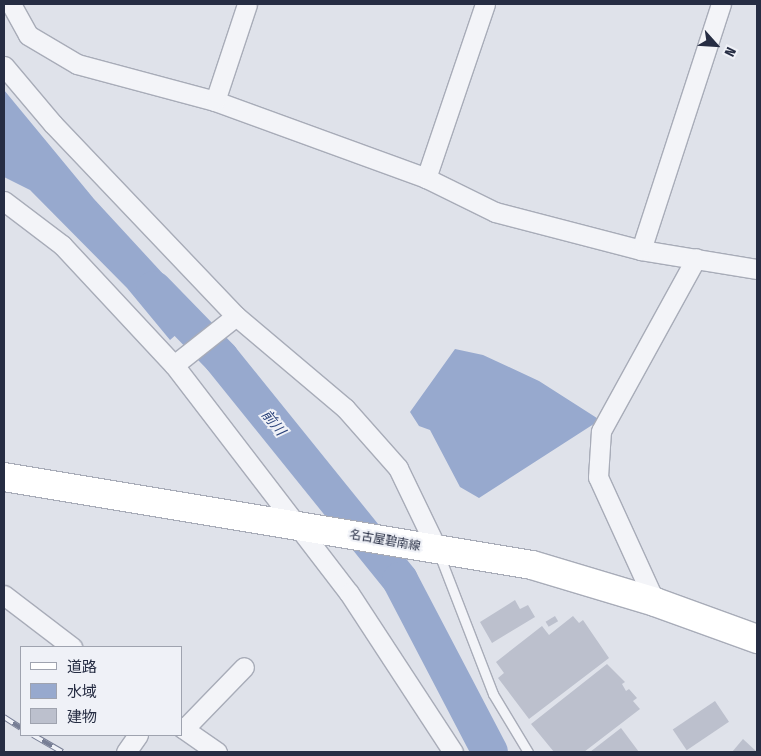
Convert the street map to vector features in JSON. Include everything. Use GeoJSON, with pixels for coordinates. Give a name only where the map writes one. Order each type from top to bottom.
{"type":"FeatureCollection","features":[{"type":"Feature","properties":{"kind":"main road","name":"名古屋碧南線"},"geometry":{"type":"LineString","coordinates":[[4,477],[298,525],[532,566],[655,602],[757,638]]}},
{"type":"Feature","properties":{"kind":"street"},"geometry":{"type":"LineString","coordinates":[[11,4],[28,35],[77,64],[215,101],[426,178],[495,212],[641,250],[757,269]]}},
{"type":"Feature","properties":{"kind":"street"},"geometry":{"type":"LineString","coordinates":[[215,101],[247,4]]}},
{"type":"Feature","properties":{"kind":"street"},"geometry":{"type":"LineString","coordinates":[[426,178],[485,4]]}},
{"type":"Feature","properties":{"kind":"street"},"geometry":{"type":"LineString","coordinates":[[641,250],[722,4]]}},
{"type":"Feature","properties":{"kind":"street"},"geometry":{"type":"LineString","coordinates":[[4,66],[53,124],[235,317],[345,408],[398,468],[438,551]]}},
{"type":"Feature","properties":{"kind":"street"},"geometry":{"type":"LineString","coordinates":[[4,201],[62,245],[175,365],[298,525],[387,647],[453,752]]}},
{"type":"Feature","properties":{"kind":"street"},"geometry":{"type":"LineString","coordinates":[[655,602],[598,477],[601,431],[696,258]]}},
{"type":"Feature","properties":{"kind":"street"},"geometry":{"type":"LineString","coordinates":[[175,365],[235,317]]}},
{"type":"Feature","properties":{"kind":"street"},"geometry":{"type":"LineString","coordinates":[[4,595],[71,646]]}},
{"type":"Feature","properties":{"kind":"street"},"geometry":{"type":"LineString","coordinates":[[217,752],[183,728],[244,667]]}},
{"type":"Feature","properties":{"kind":"street"},"geometry":{"type":"LineString","coordinates":[[126,752],[137,736]]}},
{"type":"Feature","properties":{"kind":"lane"},"geometry":{"type":"LineString","coordinates":[[438,551],[492,694],[528,752]]}},
{"type":"Feature","properties":{"kind":"water"},"geometry":{"type":"Polygon","coordinates":[[[4,90],[94,199],[200,314],[170,340],[127,288],[30,190],[4,177],[4,90]]]}},
{"type":"Feature","properties":{"kind":"water"},"geometry":{"type":"Polygon","coordinates":[[[455,349],[483,355],[539,381],[600,420],[479,498],[460,487],[430,430],[419,426],[410,412],[455,349]]]}},
{"type":"Feature","properties":{"kind":"building"},"geometry":{"type":"Polygon","coordinates":[[[515,600],[520,609],[528,605],[535,617],[492,643],[480,622],[515,600]]]}},
{"type":"Feature","properties":{"kind":"building"},"geometry":{"type":"Polygon","coordinates":[[[555,616],[558,621],[549,627],[546,622],[555,616]]]}},
{"type":"Feature","properties":{"kind":"building"},"geometry":{"type":"Polygon","coordinates":[[[573,616],[579,623],[583,620],[609,658],[529,719],[498,678],[504,673],[496,662],[542,626],[549,635],[573,616]]]}},
{"type":"Feature","properties":{"kind":"building"},"geometry":{"type":"Polygon","coordinates":[[[607,664],[625,682],[622,684],[626,691],[629,689],[637,698],[633,701],[640,709],[584,752],[554,752],[531,724],[607,664]]]}},
{"type":"Feature","properties":{"kind":"building"},"geometry":{"type":"Polygon","coordinates":[[[715,701],[729,722],[687,750],[673,730],[715,701]]]}},
{"type":"Feature","properties":{"kind":"building"},"geometry":{"type":"Polygon","coordinates":[[[621,728],[639,752],[590,752],[621,728]]]}},
{"type":"Feature","properties":{"kind":"building"},"geometry":{"type":"Polygon","coordinates":[[[743,739],[757,752],[732,752],[743,739]]]}},
{"type":"Feature","properties":{"kind":"waterway","name":"前川"},"geometry":{"type":"LineString","coordinates":[[154,289],[221,358],[400,580],[490,752]]}},
{"type":"Feature","properties":{"kind":"railway"},"geometry":{"type":"LineString","coordinates":[[4,717],[20,727]]}},
{"type":"Feature","properties":{"kind":"railway"},"geometry":{"type":"LineString","coordinates":[[35,736],[62,752]]}}]}
